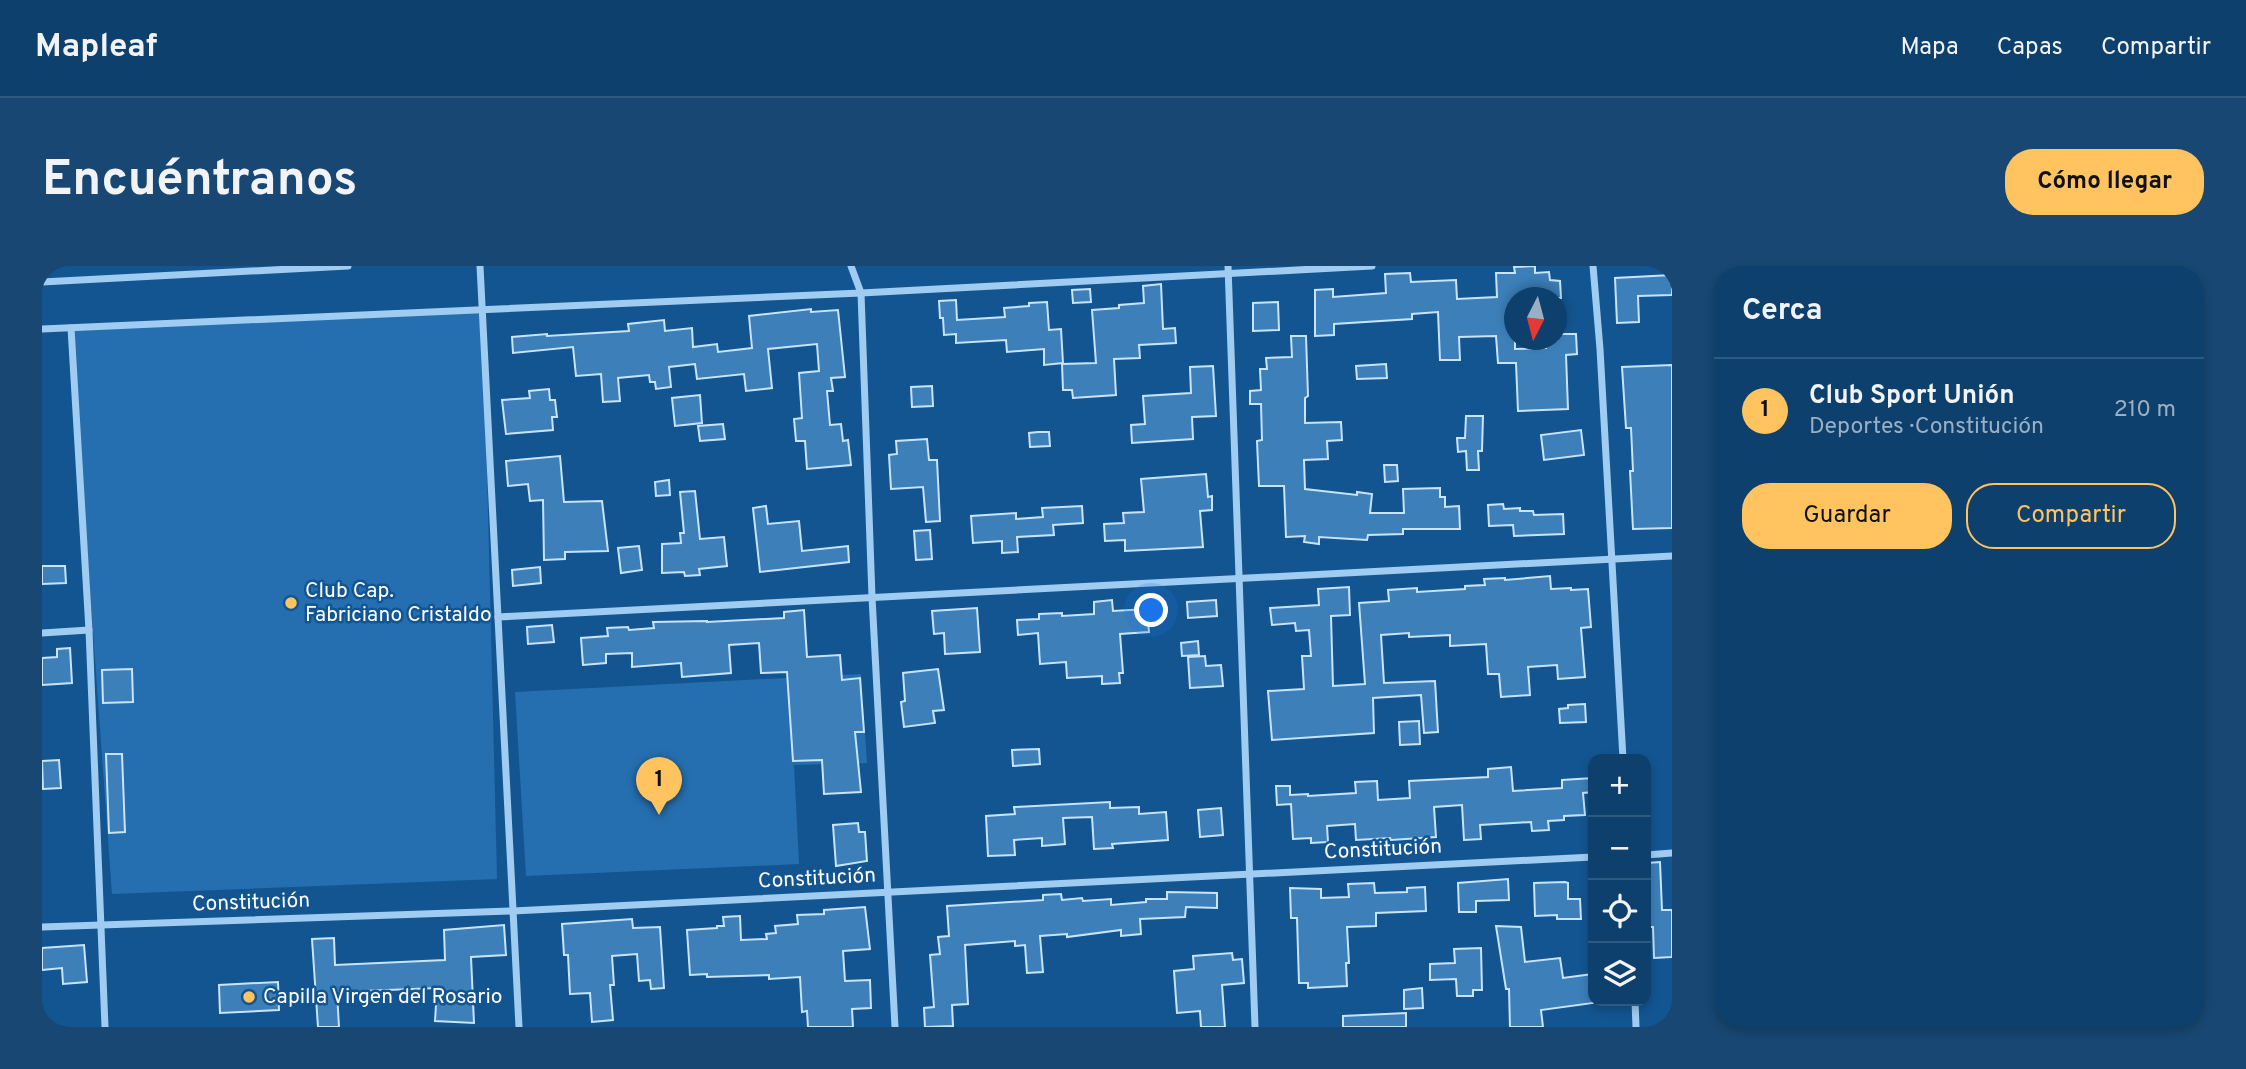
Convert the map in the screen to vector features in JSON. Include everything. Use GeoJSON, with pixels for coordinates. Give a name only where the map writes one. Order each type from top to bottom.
{"type":"FeatureCollection","features":[{"type":"Feature","properties":{"kind":"street"},"geometry":{"type":"LineString","coordinates":[[42,282],[348,266]]}},
{"type":"Feature","properties":{"kind":"street"},"geometry":{"type":"LineString","coordinates":[[480,266],[519,1027]]}},
{"type":"Feature","properties":{"kind":"street"},"geometry":{"type":"LineString","coordinates":[[851,266],[861,293],[872,597],[895,1027]]}},
{"type":"Feature","properties":{"kind":"street"},"geometry":{"type":"LineString","coordinates":[[1228,266],[1255,1027]]}},
{"type":"Feature","properties":{"kind":"street"},"geometry":{"type":"LineString","coordinates":[[42,329],[861,293],[1372,266]]}},
{"type":"Feature","properties":{"kind":"street"},"geometry":{"type":"LineString","coordinates":[[1593,266],[1623,754]]}},
{"type":"Feature","properties":{"kind":"street"},"geometry":{"type":"LineString","coordinates":[[71,328],[89,630],[105,1027]]}},
{"type":"Feature","properties":{"kind":"street"},"geometry":{"type":"LineString","coordinates":[[498,617],[1672,556]]}},
{"type":"Feature","properties":{"kind":"street"},"geometry":{"type":"LineString","coordinates":[[42,633],[89,630]]}},
{"type":"Feature","properties":{"kind":"street"},"geometry":{"type":"LineString","coordinates":[[1651,855],[1672,853]]}},
{"type":"Feature","properties":{"kind":"street","name":"Constitución"},"geometry":{"type":"LineString","coordinates":[[42,927],[513,911],[1588,857]]}},
{"type":"Feature","properties":{"kind":"street"},"geometry":{"type":"LineString","coordinates":[[1635,1006],[1636,1027]]}},
{"type":"Feature","properties":{"kind":"shaded area","name":"Club Cap. Fabriciano Cristaldo"},"geometry":{"type":"Polygon","coordinates":[[[483,310],[497,879],[112,894],[71,328],[483,310]]]}},
{"type":"Feature","properties":{"kind":"shaded area"},"geometry":{"type":"Polygon","coordinates":[[[861,674],[867,763],[794,765],[799,864],[526,876],[515,692],[861,674]]]}},
{"type":"Feature","properties":{"kind":"building"},"geometry":{"type":"Polygon","coordinates":[[[1535,266],[1535,273],[1549,272],[1550,280],[1560,281],[1560,287],[1504,287],[1504,350],[1567,350],[1567,334],[1576,334],[1577,354],[1566,355],[1568,409],[1518,411],[1516,363],[1498,363],[1496,336],[1459,337],[1460,360],[1440,360],[1438,312],[1412,314],[1412,319],[1334,324],[1334,335],[1315,336],[1315,290],[1333,289],[1333,297],[1386,293],[1385,274],[1410,273],[1411,282],[1456,280],[1457,299],[1497,297],[1496,273],[1515,273],[1514,267],[1535,266]]]}},
{"type":"Feature","properties":{"kind":"building"},"geometry":{"type":"Polygon","coordinates":[[[1672,275],[1672,295],[1638,296],[1639,322],[1617,323],[1615,278],[1672,275]]]}},
{"type":"Feature","properties":{"kind":"building"},"geometry":{"type":"Polygon","coordinates":[[[1161,284],[1163,329],[1175,328],[1176,343],[1139,345],[1140,358],[1114,359],[1116,395],[1073,398],[1072,390],[1063,390],[1062,364],[1096,363],[1092,310],[1144,303],[1143,286],[1161,284]]]}},
{"type":"Feature","properties":{"kind":"building"},"geometry":{"type":"Polygon","coordinates":[[[1090,289],[1091,302],[1073,303],[1072,290],[1090,289]]]}},
{"type":"Feature","properties":{"kind":"building"},"geometry":{"type":"Polygon","coordinates":[[[956,300],[957,320],[1005,317],[1004,308],[1047,302],[1049,330],[1061,329],[1063,363],[1044,365],[1044,349],[1007,352],[1006,340],[956,343],[956,334],[944,335],[939,301],[956,300]]]}},
{"type":"Feature","properties":{"kind":"building"},"geometry":{"type":"Polygon","coordinates":[[[1278,302],[1279,330],[1253,331],[1253,303],[1278,302]]]}},
{"type":"Feature","properties":{"kind":"building"},"geometry":{"type":"Polygon","coordinates":[[[811,309],[811,312],[838,310],[845,377],[831,378],[833,391],[827,391],[830,425],[841,424],[843,441],[848,440],[851,465],[807,469],[805,441],[796,441],[794,419],[802,418],[799,373],[819,371],[817,344],[768,349],[772,388],[746,391],[744,374],[697,379],[695,364],[669,367],[671,387],[656,389],[655,382],[650,382],[649,375],[618,378],[620,401],[603,402],[601,374],[576,376],[573,347],[513,353],[512,337],[629,331],[628,324],[664,320],[665,331],[692,328],[693,347],[717,344],[718,352],[752,348],[749,316],[811,309]]]}},
{"type":"Feature","properties":{"kind":"building"},"geometry":{"type":"Polygon","coordinates":[[[1291,336],[1306,336],[1308,396],[1305,398],[1305,423],[1341,422],[1342,440],[1327,441],[1328,459],[1304,460],[1305,489],[1357,495],[1357,492],[1372,494],[1370,513],[1404,513],[1403,489],[1440,488],[1440,497],[1445,497],[1445,507],[1459,506],[1460,529],[1403,529],[1403,534],[1368,535],[1367,540],[1319,537],[1319,544],[1304,542],[1305,536],[1286,537],[1284,486],[1259,486],[1257,441],[1262,440],[1261,404],[1250,404],[1250,391],[1261,390],[1260,369],[1267,369],[1266,358],[1292,357],[1291,336]]]}},
{"type":"Feature","properties":{"kind":"building"},"geometry":{"type":"Polygon","coordinates":[[[1386,364],[1387,378],[1357,379],[1356,366],[1386,364]]]}},
{"type":"Feature","properties":{"kind":"building"},"geometry":{"type":"Polygon","coordinates":[[[1672,365],[1672,528],[1633,529],[1631,428],[1626,428],[1622,367],[1672,365]]]}},
{"type":"Feature","properties":{"kind":"building"},"geometry":{"type":"Polygon","coordinates":[[[1213,366],[1216,416],[1192,417],[1193,439],[1132,443],[1131,425],[1145,424],[1143,396],[1191,393],[1190,367],[1213,366]]]}},
{"type":"Feature","properties":{"kind":"building"},"geometry":{"type":"Polygon","coordinates":[[[932,386],[933,406],[912,407],[911,387],[932,386]]]}},
{"type":"Feature","properties":{"kind":"building"},"geometry":{"type":"Polygon","coordinates":[[[549,389],[550,400],[555,400],[557,417],[552,417],[553,430],[506,434],[502,400],[530,398],[529,391],[549,389]]]}},
{"type":"Feature","properties":{"kind":"building"},"geometry":{"type":"Polygon","coordinates":[[[700,395],[702,423],[675,426],[672,398],[700,395]]]}},
{"type":"Feature","properties":{"kind":"building"},"geometry":{"type":"Polygon","coordinates":[[[1466,416],[1483,416],[1482,451],[1478,451],[1479,470],[1467,470],[1466,451],[1458,452],[1457,438],[1465,438],[1466,416]]]}},
{"type":"Feature","properties":{"kind":"building"},"geometry":{"type":"Polygon","coordinates":[[[723,424],[725,439],[700,441],[698,426],[723,424]]]}},
{"type":"Feature","properties":{"kind":"building"},"geometry":{"type":"Polygon","coordinates":[[[1581,430],[1584,455],[1544,460],[1541,435],[1581,430]]]}},
{"type":"Feature","properties":{"kind":"building"},"geometry":{"type":"Polygon","coordinates":[[[1049,432],[1050,446],[1030,447],[1029,433],[1049,432]]]}},
{"type":"Feature","properties":{"kind":"building"},"geometry":{"type":"Polygon","coordinates":[[[927,439],[929,460],[937,460],[940,521],[926,522],[923,487],[891,489],[889,455],[897,454],[896,441],[927,439]]]}},
{"type":"Feature","properties":{"kind":"building"},"geometry":{"type":"Polygon","coordinates":[[[560,456],[564,502],[602,501],[608,551],[565,552],[565,559],[544,560],[543,500],[530,501],[528,484],[508,486],[506,461],[560,456]]]}},
{"type":"Feature","properties":{"kind":"building"},"geometry":{"type":"Polygon","coordinates":[[[1384,465],[1397,465],[1398,481],[1385,482],[1384,465]]]}},
{"type":"Feature","properties":{"kind":"building"},"geometry":{"type":"Polygon","coordinates":[[[1206,474],[1208,497],[1212,496],[1212,510],[1200,511],[1203,547],[1125,551],[1125,540],[1105,541],[1104,524],[1124,523],[1123,513],[1144,512],[1141,479],[1206,474]]]}},
{"type":"Feature","properties":{"kind":"building"},"geometry":{"type":"Polygon","coordinates":[[[669,480],[670,495],[656,496],[655,482],[669,480]]]}},
{"type":"Feature","properties":{"kind":"building"},"geometry":{"type":"Polygon","coordinates":[[[695,491],[700,539],[724,537],[727,566],[699,569],[700,575],[685,576],[684,572],[662,573],[662,544],[681,543],[680,533],[684,533],[680,492],[695,491]]]}},
{"type":"Feature","properties":{"kind":"building"},"geometry":{"type":"Polygon","coordinates":[[[1503,504],[1504,509],[1520,508],[1520,511],[1533,511],[1534,515],[1563,514],[1564,534],[1514,536],[1513,525],[1489,526],[1488,505],[1503,504]]]}},
{"type":"Feature","properties":{"kind":"building"},"geometry":{"type":"Polygon","coordinates":[[[766,506],[768,524],[799,521],[802,551],[848,546],[849,562],[760,572],[753,508],[766,506]]]}},
{"type":"Feature","properties":{"kind":"building"},"geometry":{"type":"Polygon","coordinates":[[[1082,506],[1083,523],[1053,525],[1054,535],[1017,537],[1018,552],[1002,553],[1002,541],[973,543],[971,516],[1016,513],[1016,519],[1043,517],[1042,508],[1082,506]]]}},
{"type":"Feature","properties":{"kind":"building"},"geometry":{"type":"Polygon","coordinates":[[[930,530],[932,559],[916,560],[914,531],[930,530]]]}},
{"type":"Feature","properties":{"kind":"building"},"geometry":{"type":"Polygon","coordinates":[[[639,546],[642,570],[621,573],[618,548],[639,546]]]}},
{"type":"Feature","properties":{"kind":"building"},"geometry":{"type":"Polygon","coordinates":[[[42,566],[65,566],[66,583],[42,584],[42,566]]]}},
{"type":"Feature","properties":{"kind":"building"},"geometry":{"type":"Polygon","coordinates":[[[540,567],[541,583],[513,586],[512,570],[540,567]]]}},
{"type":"Feature","properties":{"kind":"building"},"geometry":{"type":"Polygon","coordinates":[[[1550,576],[1551,589],[1588,589],[1591,627],[1581,628],[1585,677],[1558,679],[1557,665],[1528,667],[1530,695],[1501,697],[1499,674],[1488,674],[1486,644],[1450,646],[1450,635],[1381,635],[1384,683],[1435,681],[1438,732],[1424,733],[1421,695],[1373,698],[1374,733],[1272,740],[1268,691],[1304,689],[1302,656],[1311,656],[1309,630],[1296,631],[1295,623],[1272,625],[1270,608],[1319,605],[1318,589],[1349,587],[1350,615],[1331,616],[1333,686],[1365,684],[1359,603],[1389,601],[1388,590],[1417,588],[1417,592],[1465,589],[1465,586],[1485,585],[1484,579],[1550,576]]]}},
{"type":"Feature","properties":{"kind":"building"},"geometry":{"type":"Polygon","coordinates":[[[1112,600],[1113,611],[1147,609],[1149,632],[1120,634],[1123,673],[1119,673],[1120,683],[1102,684],[1102,676],[1067,678],[1066,662],[1040,664],[1038,633],[1018,635],[1017,620],[1039,619],[1039,614],[1094,614],[1094,602],[1112,600]]]}},
{"type":"Feature","properties":{"kind":"building"},"geometry":{"type":"Polygon","coordinates":[[[1216,600],[1217,616],[1188,618],[1187,602],[1216,600]]]}},
{"type":"Feature","properties":{"kind":"building"},"geometry":{"type":"Polygon","coordinates":[[[977,608],[980,652],[945,654],[944,633],[934,634],[932,611],[977,608]]]}},
{"type":"Feature","properties":{"kind":"building"},"geometry":{"type":"Polygon","coordinates":[[[804,610],[807,657],[840,655],[842,680],[860,678],[864,732],[855,732],[861,792],[824,794],[822,760],[793,761],[787,672],[761,673],[759,643],[729,645],[731,673],[682,677],[681,663],[632,667],[632,653],[606,654],[606,663],[583,665],[581,638],[608,636],[607,628],[654,628],[653,622],[784,618],[784,612],[804,610]]]}},
{"type":"Feature","properties":{"kind":"building"},"geometry":{"type":"Polygon","coordinates":[[[552,625],[554,642],[528,644],[527,627],[552,625]]]}},
{"type":"Feature","properties":{"kind":"building"},"geometry":{"type":"Polygon","coordinates":[[[1198,641],[1199,655],[1182,656],[1181,643],[1198,641]]]}},
{"type":"Feature","properties":{"kind":"building"},"geometry":{"type":"Polygon","coordinates":[[[70,648],[72,683],[42,685],[42,658],[57,657],[57,649],[70,648]]]}},
{"type":"Feature","properties":{"kind":"building"},"geometry":{"type":"Polygon","coordinates":[[[1205,656],[1206,666],[1221,665],[1223,686],[1190,688],[1188,657],[1205,656]]]}},
{"type":"Feature","properties":{"kind":"building"},"geometry":{"type":"Polygon","coordinates":[[[132,669],[133,702],[103,703],[102,670],[132,669]]]}},
{"type":"Feature","properties":{"kind":"building"},"geometry":{"type":"Polygon","coordinates":[[[938,669],[944,710],[933,711],[935,723],[904,727],[901,702],[905,701],[903,673],[938,669]]]}},
{"type":"Feature","properties":{"kind":"building"},"geometry":{"type":"Polygon","coordinates":[[[1585,704],[1586,722],[1560,723],[1559,709],[1568,708],[1568,705],[1585,704]]]}},
{"type":"Feature","properties":{"kind":"building"},"geometry":{"type":"Polygon","coordinates":[[[1419,721],[1420,744],[1400,745],[1399,722],[1419,721]]]}},
{"type":"Feature","properties":{"kind":"building"},"geometry":{"type":"Polygon","coordinates":[[[1039,749],[1040,764],[1013,766],[1012,750],[1039,749]]]}},
{"type":"Feature","properties":{"kind":"building"},"geometry":{"type":"Polygon","coordinates":[[[106,754],[122,754],[125,832],[109,833],[106,754]]]}},
{"type":"Feature","properties":{"kind":"building"},"geometry":{"type":"Polygon","coordinates":[[[59,760],[61,788],[43,789],[42,761],[59,760]]]}},
{"type":"Feature","properties":{"kind":"building"},"geometry":{"type":"Polygon","coordinates":[[[1511,767],[1513,791],[1562,788],[1562,780],[1588,778],[1588,792],[1583,793],[1585,815],[1564,816],[1564,820],[1548,821],[1549,830],[1532,831],[1531,822],[1480,825],[1481,839],[1464,840],[1462,805],[1434,807],[1436,837],[1356,840],[1355,824],[1327,826],[1328,842],[1311,843],[1311,838],[1293,839],[1291,804],[1277,805],[1276,786],[1290,786],[1290,795],[1308,796],[1356,793],[1355,782],[1377,781],[1378,800],[1410,798],[1409,781],[1488,777],[1488,769],[1511,767]]]}},
{"type":"Feature","properties":{"kind":"building"},"geometry":{"type":"Polygon","coordinates":[[[1110,802],[1110,808],[1139,807],[1139,814],[1166,812],[1168,840],[1112,844],[1113,848],[1094,849],[1092,817],[1063,818],[1065,844],[1042,846],[1042,838],[1014,840],[1015,855],[988,856],[986,816],[1015,814],[1014,807],[1110,802]]]}},
{"type":"Feature","properties":{"kind":"building"},"geometry":{"type":"Polygon","coordinates":[[[1221,808],[1223,835],[1200,837],[1198,810],[1221,808]]]}},
{"type":"Feature","properties":{"kind":"building"},"geometry":{"type":"Polygon","coordinates":[[[858,823],[859,832],[865,832],[867,861],[836,866],[833,825],[858,823]]]}},
{"type":"Feature","properties":{"kind":"building"},"geometry":{"type":"Polygon","coordinates":[[[1660,862],[1662,910],[1672,910],[1672,957],[1654,958],[1651,863],[1660,862]]]}},
{"type":"Feature","properties":{"kind":"building"},"geometry":{"type":"Polygon","coordinates":[[[1508,879],[1509,900],[1476,901],[1476,912],[1459,912],[1458,883],[1508,879]]]}},
{"type":"Feature","properties":{"kind":"building"},"geometry":{"type":"Polygon","coordinates":[[[1374,883],[1375,893],[1407,892],[1407,888],[1425,887],[1426,911],[1376,913],[1376,926],[1347,927],[1347,986],[1308,988],[1308,983],[1299,983],[1297,918],[1291,918],[1290,888],[1321,889],[1321,898],[1349,897],[1348,884],[1374,883]]]}},
{"type":"Feature","properties":{"kind":"building"},"geometry":{"type":"Polygon","coordinates":[[[1534,883],[1568,883],[1568,899],[1580,899],[1581,919],[1557,919],[1557,915],[1535,916],[1534,883]]]}},
{"type":"Feature","properties":{"kind":"building"},"geometry":{"type":"Polygon","coordinates":[[[1167,892],[1217,893],[1217,908],[1186,907],[1185,917],[1140,919],[1141,934],[1121,936],[1121,930],[1067,937],[1067,934],[1040,936],[1043,972],[1027,973],[1025,945],[1015,946],[1015,941],[965,945],[968,1004],[952,1005],[953,1026],[925,1027],[924,1008],[934,1007],[930,955],[940,954],[938,937],[949,936],[947,906],[1043,900],[1043,895],[1061,894],[1062,900],[1111,899],[1111,905],[1146,902],[1146,899],[1167,899],[1167,892]]]}},
{"type":"Feature","properties":{"kind":"building"},"geometry":{"type":"Polygon","coordinates":[[[865,907],[870,949],[843,951],[845,981],[870,980],[871,1008],[852,1009],[853,1027],[808,1027],[807,1011],[802,1012],[800,977],[769,979],[769,975],[690,975],[687,930],[717,928],[724,926],[723,917],[740,916],[741,940],[767,939],[766,934],[776,933],[775,926],[798,924],[797,915],[824,914],[824,910],[865,907]]]}},
{"type":"Feature","properties":{"kind":"building"},"geometry":{"type":"Polygon","coordinates":[[[632,919],[633,928],[660,927],[664,988],[651,989],[650,980],[639,981],[637,954],[612,956],[614,985],[610,985],[613,1020],[592,1022],[590,993],[570,994],[568,955],[564,955],[562,924],[632,919]]]}},
{"type":"Feature","properties":{"kind":"building"},"geometry":{"type":"Polygon","coordinates":[[[504,925],[506,955],[471,957],[474,1023],[435,1021],[437,988],[337,992],[339,1027],[318,1027],[312,939],[334,938],[335,965],[445,960],[444,930],[504,925]]]}},
{"type":"Feature","properties":{"kind":"building"},"geometry":{"type":"Polygon","coordinates":[[[1496,926],[1521,927],[1525,962],[1560,958],[1563,978],[1588,975],[1588,1004],[1541,1010],[1543,1027],[1510,1027],[1509,989],[1506,989],[1496,926]]]}},
{"type":"Feature","properties":{"kind":"building"},"geometry":{"type":"Polygon","coordinates":[[[84,945],[87,982],[63,984],[62,968],[42,970],[42,948],[84,945]]]}},
{"type":"Feature","properties":{"kind":"building"},"geometry":{"type":"Polygon","coordinates":[[[1481,948],[1482,990],[1473,990],[1473,996],[1457,996],[1456,979],[1430,980],[1430,964],[1455,963],[1454,949],[1481,948]]]}},
{"type":"Feature","properties":{"kind":"building"},"geometry":{"type":"Polygon","coordinates":[[[1232,953],[1233,960],[1242,959],[1244,983],[1222,985],[1225,1027],[1201,1027],[1200,1011],[1177,1013],[1174,971],[1194,969],[1193,956],[1232,953]]]}},
{"type":"Feature","properties":{"kind":"building","name":"Capilla Virgen del Rosario"},"geometry":{"type":"Polygon","coordinates":[[[278,982],[279,1010],[220,1013],[219,985],[278,982]]]}},
{"type":"Feature","properties":{"kind":"building"},"geometry":{"type":"Polygon","coordinates":[[[1422,988],[1423,1008],[1404,1009],[1404,990],[1422,988]]]}},
{"type":"Feature","properties":{"kind":"building"},"geometry":{"type":"Polygon","coordinates":[[[1406,1013],[1406,1027],[1343,1027],[1343,1016],[1406,1013]]]}},
{"type":"Feature","properties":{"kind":"place","name":"Club Cap. Fabriciano Cristaldo"},"geometry":{"type":"Point","coordinates":[291,603]}},
{"type":"Feature","properties":{"kind":"place","name":"Club Sport Unión"},"geometry":{"type":"Point","coordinates":[659,815]}},
{"type":"Feature","properties":{"kind":"place","name":"Capilla Virgen del Rosario"},"geometry":{"type":"Point","coordinates":[249,997]}}]}
